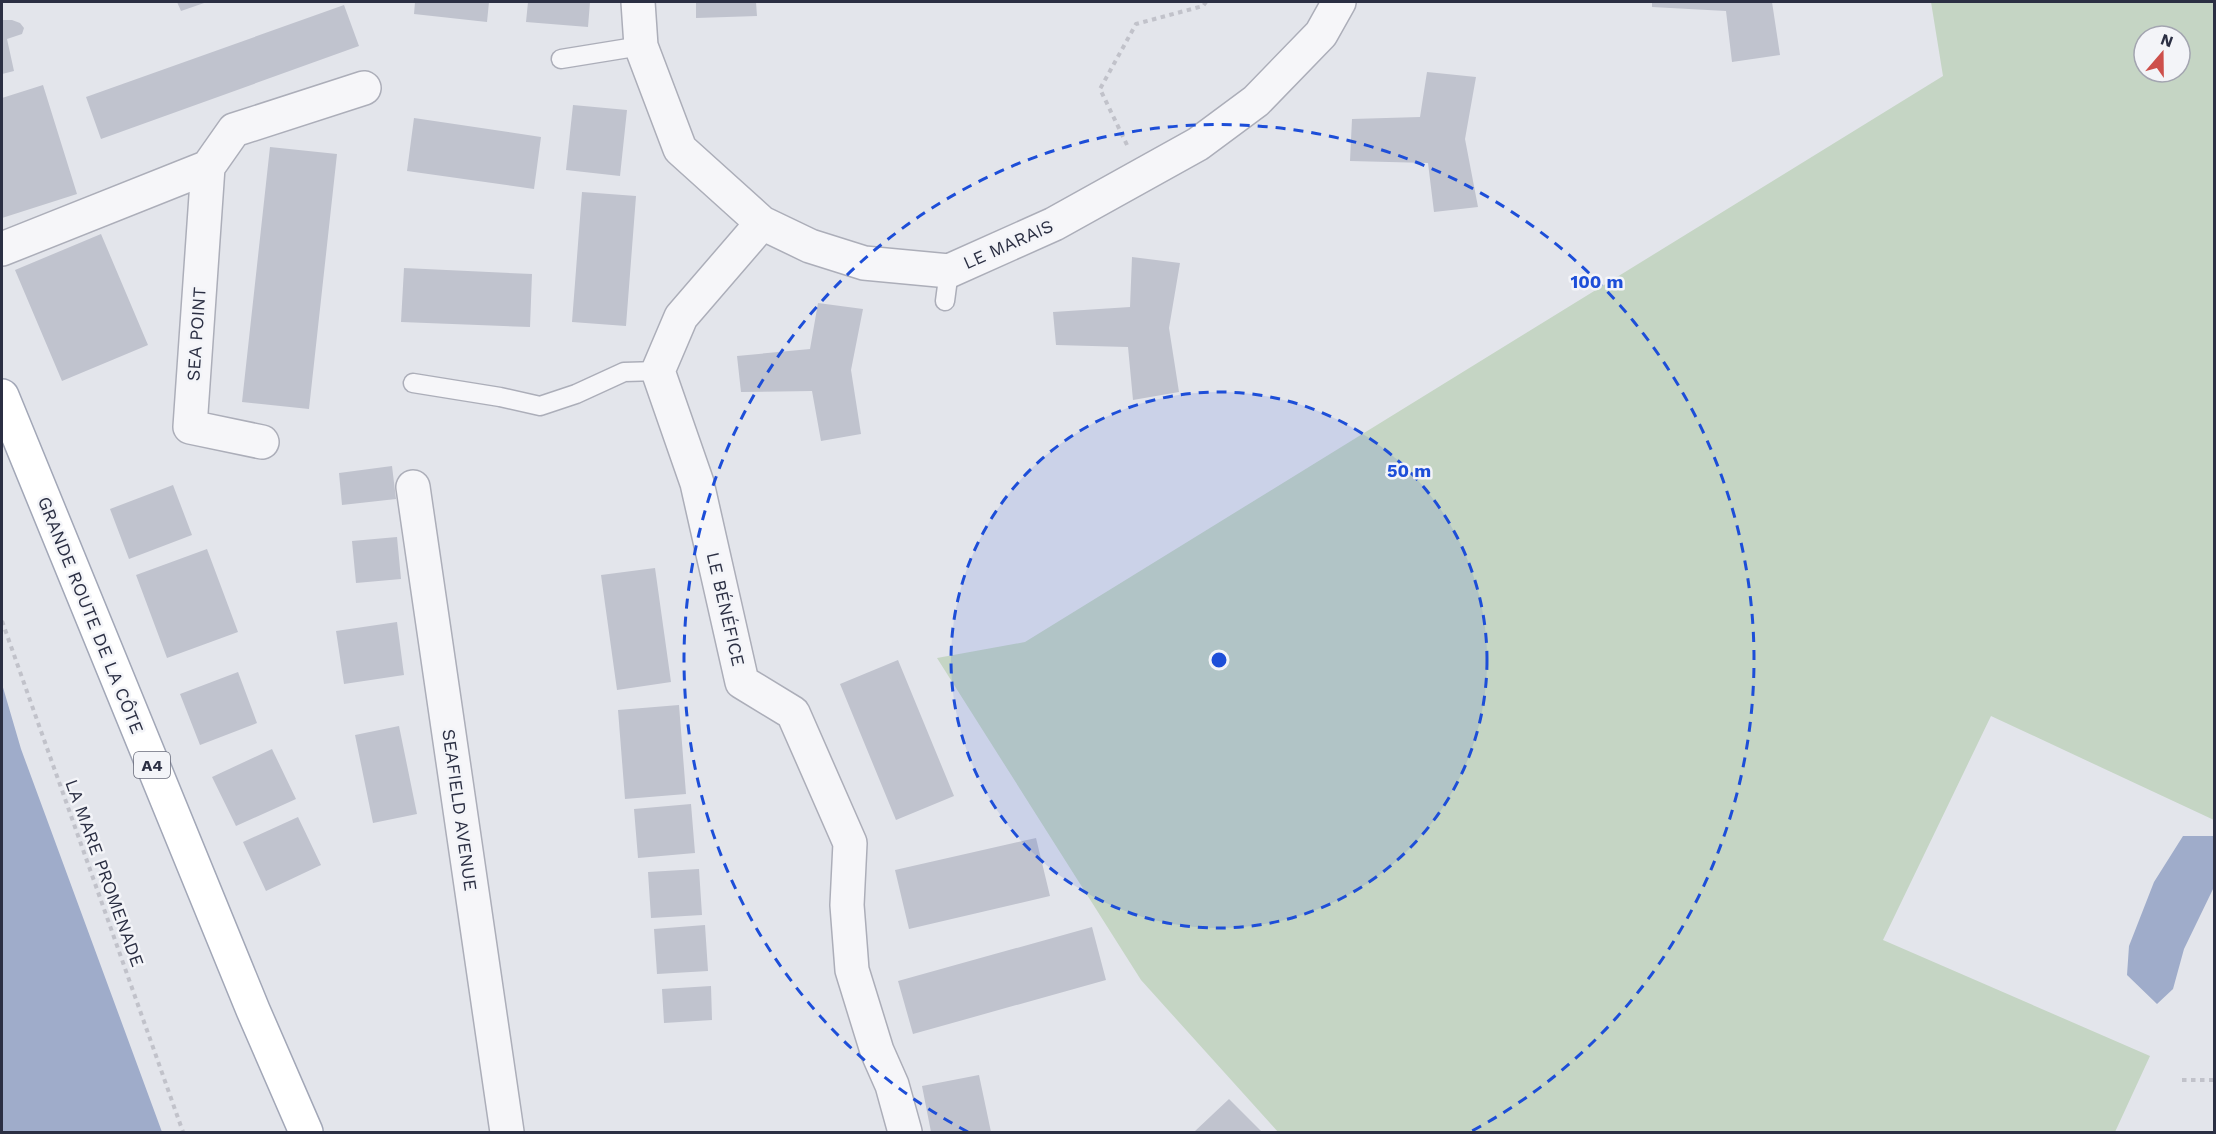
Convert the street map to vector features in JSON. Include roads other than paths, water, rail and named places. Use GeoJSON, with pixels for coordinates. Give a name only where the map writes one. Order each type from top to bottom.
{"type":"FeatureCollection","features":[{"type":"Feature","properties":{"kind":"main road","name":"GRANDE ROUTE DE LA CÔTE"},"geometry":{"type":"LineString","coordinates":[[2,396],[253,1010],[306,1132]]}},
{"type":"Feature","properties":{"kind":"street","name":"LE MARAIS"},"geometry":{"type":"LineString","coordinates":[[638,2],[641,46],[680,148],[762,223],[810,246],[947,286],[1198,144],[1256,101],[1321,34],[1339,2]]}},
{"type":"Feature","properties":{"kind":"street"},"geometry":{"type":"LineString","coordinates":[[2,249],[208,167],[234,130],[364,88]]}},
{"type":"Feature","properties":{"kind":"street","name":"SEA POINT"},"geometry":{"type":"LineString","coordinates":[[208,167],[190,427],[262,442]]}},
{"type":"Feature","properties":{"kind":"street"},"geometry":{"type":"LineString","coordinates":[[658,371],[681,317],[762,223]]}},
{"type":"Feature","properties":{"kind":"street","name":"LE BÉNÉFICE"},"geometry":{"type":"LineString","coordinates":[[658,371],[697,483],[742,682],[793,714],[850,843],[847,905],[852,970],[877,1051],[892,1085],[905,1132]]}},
{"type":"Feature","properties":{"kind":"street","name":"SEAFIELD AVENUE"},"geometry":{"type":"LineString","coordinates":[[413,487],[507,1132]]}},
{"type":"Feature","properties":{"kind":"lane"},"geometry":{"type":"LineString","coordinates":[[561,59],[641,46]]}},
{"type":"Feature","properties":{"kind":"lane"},"geometry":{"type":"LineString","coordinates":[[413,383],[540,406],[576,394],[624,372],[658,371]]}},
{"type":"Feature","properties":{"kind":"water"},"geometry":{"type":"Polygon","coordinates":[[[2,684],[21,749],[162,1132],[2,1132],[2,684]]]}},
{"type":"Feature","properties":{"kind":"water"},"geometry":{"type":"Polygon","coordinates":[[[2183,836],[2214,836],[2214,887],[2184,949],[2173,989],[2157,1004],[2127,975],[2129,946],[2154,882],[2183,836]]]}}]}
